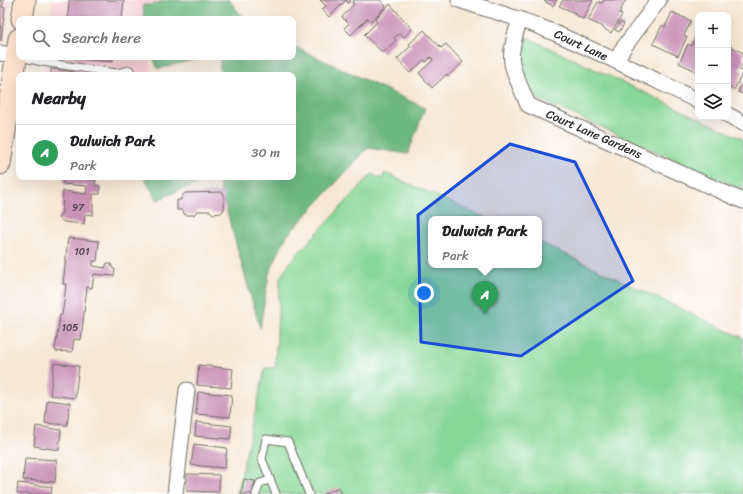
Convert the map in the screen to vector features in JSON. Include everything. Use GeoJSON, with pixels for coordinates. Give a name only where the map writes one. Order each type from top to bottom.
{"type":"FeatureCollection","features":[{"type":"Feature","properties":{"kind":"street"},"geometry":{"type":"LineString","coordinates":[[22,16],[25,0]]}},
{"type":"Feature","properties":{"kind":"street","name":"Court Lane"},"geometry":{"type":"LineString","coordinates":[[459,0],[520,19],[577,42],[695,100]]}},
{"type":"Feature","properties":{"kind":"street"},"geometry":{"type":"LineString","coordinates":[[616,61],[624,47],[659,0]]}},
{"type":"Feature","properties":{"kind":"street","name":"Court Lane Gardens"},"geometry":{"type":"LineString","coordinates":[[520,19],[511,48],[511,63],[528,105],[743,201]]}},
{"type":"Feature","properties":{"kind":"street"},"geometry":{"type":"LineString","coordinates":[[0,164],[15,52]]}},
{"type":"Feature","properties":{"kind":"street"},"geometry":{"type":"LineString","coordinates":[[731,116],[743,122]]}},
{"type":"Feature","properties":{"kind":"street"},"geometry":{"type":"LineString","coordinates":[[175,494],[187,390]]}},
{"type":"Feature","properties":{"kind":"lane"},"geometry":{"type":"LineString","coordinates":[[37,60],[109,72]]}},
{"type":"Feature","properties":{"kind":"lane"},"geometry":{"type":"LineString","coordinates":[[121,72],[130,70]]}},
{"type":"Feature","properties":{"kind":"lane"},"geometry":{"type":"LineString","coordinates":[[276,494],[262,458],[266,439],[288,442],[309,494]]}},
{"type":"Feature","properties":{"kind":"lane"},"geometry":{"type":"LineString","coordinates":[[256,494],[260,483],[270,480]]}},
{"type":"Feature","properties":{"kind":"highlighted area"},"geometry":{"type":"Polygon","coordinates":[[[510,144],[575,162],[633,281],[521,356],[421,342],[418,215],[510,144]]]}},
{"type":"Feature","properties":{"kind":"shaded area"},"geometry":{"type":"Polygon","coordinates":[[[0,0],[11,0],[0,67],[0,0]]]}},
{"type":"Feature","properties":{"kind":"shaded area"},"geometry":{"type":"Polygon","coordinates":[[[52,0],[167,0],[151,5],[143,5],[144,16],[50,16],[52,0]]]}},
{"type":"Feature","properties":{"kind":"shaded area"},"geometry":{"type":"Polygon","coordinates":[[[45,60],[150,60],[152,72],[43,72],[45,60]]]}},
{"type":"Feature","properties":{"kind":"green space"},"geometry":{"type":"Polygon","coordinates":[[[167,0],[229,0],[242,16],[144,16],[143,5],[151,5],[167,0]]]}},
{"type":"Feature","properties":{"kind":"green space"},"geometry":{"type":"Polygon","coordinates":[[[522,35],[695,116],[695,120],[703,120],[743,139],[743,190],[531,96],[522,66],[522,35]]]}},
{"type":"Feature","properties":{"kind":"green space"},"geometry":{"type":"Polygon","coordinates":[[[296,47],[425,108],[408,154],[368,148],[286,237],[269,273],[260,328],[218,180],[296,180],[296,72],[220,72],[220,60],[296,60],[296,47]]]}},
{"type":"Feature","properties":{"kind":"green space"},"geometry":{"type":"Polygon","coordinates":[[[154,60],[192,60],[158,69],[154,60]]]}},
{"type":"Feature","properties":{"kind":"green space"},"geometry":{"type":"Polygon","coordinates":[[[385,173],[481,216],[428,216],[428,268],[542,268],[542,243],[743,338],[743,494],[237,494],[265,368],[275,368],[280,278],[290,262],[372,174],[382,179],[385,173]]]}},
{"type":"Feature","properties":{"kind":"green space"},"geometry":{"type":"Polygon","coordinates":[[[146,180],[205,180],[157,200],[146,180]]]}},
{"type":"Feature","properties":{"kind":"building"},"geometry":{"type":"Polygon","coordinates":[[[0,0],[4,0],[2,7],[5,8],[1,41],[0,0]]]}},
{"type":"Feature","properties":{"kind":"building"},"geometry":{"type":"Polygon","coordinates":[[[69,0],[124,0],[122,16],[68,16],[69,0]]]}},
{"type":"Feature","properties":{"kind":"building"},"geometry":{"type":"Polygon","coordinates":[[[320,0],[346,0],[329,17],[322,10],[326,6],[320,0]]]}},
{"type":"Feature","properties":{"kind":"building"},"geometry":{"type":"Polygon","coordinates":[[[354,0],[380,0],[386,6],[371,21],[368,18],[351,35],[344,28],[349,24],[342,17],[354,4],[352,2],[354,0]]]}},
{"type":"Feature","properties":{"kind":"building"},"geometry":{"type":"Polygon","coordinates":[[[557,0],[553,6],[544,1],[557,0]]]}},
{"type":"Feature","properties":{"kind":"building"},"geometry":{"type":"Polygon","coordinates":[[[563,0],[593,1],[583,19],[574,14],[575,13],[559,6],[563,0]]]}},
{"type":"Feature","properties":{"kind":"building"},"geometry":{"type":"Polygon","coordinates":[[[604,0],[626,0],[619,13],[622,15],[611,33],[603,27],[588,20],[598,2],[602,3],[604,0]]]}},
{"type":"Feature","properties":{"kind":"building"},"geometry":{"type":"Polygon","coordinates":[[[390,4],[412,29],[404,37],[400,33],[394,38],[396,40],[383,53],[364,35],[377,22],[375,19],[390,4]]]}},
{"type":"Feature","properties":{"kind":"building"},"geometry":{"type":"Polygon","coordinates":[[[672,12],[691,21],[684,36],[687,37],[678,56],[653,44],[662,25],[665,27],[672,12]]]}},
{"type":"Feature","properties":{"kind":"building"},"geometry":{"type":"Polygon","coordinates":[[[620,22],[624,24],[619,32],[615,30],[620,22]]]}},
{"type":"Feature","properties":{"kind":"building"},"geometry":{"type":"Polygon","coordinates":[[[424,30],[441,48],[446,44],[463,62],[432,88],[419,73],[433,60],[431,57],[426,62],[424,60],[410,73],[397,59],[411,46],[409,44],[424,30]]]}},
{"type":"Feature","properties":{"kind":"building"},"geometry":{"type":"Polygon","coordinates":[[[695,38],[695,71],[679,63],[688,44],[691,46],[695,38]]]}},
{"type":"Feature","properties":{"kind":"building"},"geometry":{"type":"Polygon","coordinates":[[[731,47],[743,53],[743,62],[739,70],[743,71],[734,90],[731,88],[731,47]]]}},
{"type":"Feature","properties":{"kind":"building"},"geometry":{"type":"Polygon","coordinates":[[[91,60],[113,60],[113,62],[91,60]]]}},
{"type":"Feature","properties":{"kind":"building"},"geometry":{"type":"Polygon","coordinates":[[[51,69],[75,72],[51,72],[51,69]]]}},
{"type":"Feature","properties":{"kind":"building"},"geometry":{"type":"Polygon","coordinates":[[[743,81],[743,94],[738,92],[743,81]]]}},
{"type":"Feature","properties":{"kind":"building"},"geometry":{"type":"Polygon","coordinates":[[[64,180],[96,180],[95,186],[100,186],[100,194],[93,194],[93,215],[85,214],[84,224],[64,222],[58,218],[62,212],[63,191],[86,194],[87,186],[63,184],[64,180]]]}},
{"type":"Feature","properties":{"kind":"building"},"geometry":{"type":"Polygon","coordinates":[[[221,192],[224,194],[224,210],[221,213],[213,214],[210,211],[197,211],[194,215],[185,215],[182,210],[177,210],[177,200],[181,200],[181,197],[185,193],[221,192]]]}},
{"type":"Feature","properties":{"kind":"building"},"geometry":{"type":"Polygon","coordinates":[[[68,238],[99,241],[97,261],[93,261],[93,266],[105,268],[107,263],[111,264],[113,269],[115,269],[114,276],[94,274],[92,288],[87,287],[81,340],[74,339],[72,352],[55,351],[60,315],[62,315],[64,302],[66,284],[63,284],[68,238]]]}},
{"type":"Feature","properties":{"kind":"building"},"geometry":{"type":"Polygon","coordinates":[[[54,363],[79,366],[75,398],[50,395],[54,363]]]}},
{"type":"Feature","properties":{"kind":"building"},"geometry":{"type":"Polygon","coordinates":[[[199,365],[233,369],[231,388],[197,385],[199,365]]]}},
{"type":"Feature","properties":{"kind":"building"},"geometry":{"type":"Polygon","coordinates":[[[198,392],[232,395],[230,417],[196,414],[198,392]]]}},
{"type":"Feature","properties":{"kind":"building"},"geometry":{"type":"Polygon","coordinates":[[[47,400],[70,403],[67,425],[45,423],[47,400]]]}},
{"type":"Feature","properties":{"kind":"building"},"geometry":{"type":"Polygon","coordinates":[[[196,422],[232,426],[230,439],[195,436],[196,422]]]}},
{"type":"Feature","properties":{"kind":"building"},"geometry":{"type":"Polygon","coordinates":[[[36,426],[61,430],[59,450],[34,446],[36,426]]]}},
{"type":"Feature","properties":{"kind":"building"},"geometry":{"type":"Polygon","coordinates":[[[194,444],[227,448],[225,468],[191,465],[194,444]]]}},
{"type":"Feature","properties":{"kind":"building"},"geometry":{"type":"Polygon","coordinates":[[[25,458],[57,460],[55,482],[23,480],[25,458]]]}},
{"type":"Feature","properties":{"kind":"building"},"geometry":{"type":"Polygon","coordinates":[[[187,474],[219,475],[219,492],[187,491],[187,474]]]}},
{"type":"Feature","properties":{"kind":"building"},"geometry":{"type":"Polygon","coordinates":[[[244,479],[255,481],[252,494],[241,494],[244,479]]]}},
{"type":"Feature","properties":{"kind":"building"},"geometry":{"type":"Polygon","coordinates":[[[18,483],[52,487],[51,494],[17,494],[18,483]]]}},
{"type":"Feature","properties":{"kind":"building"},"geometry":{"type":"Polygon","coordinates":[[[339,487],[342,494],[323,494],[339,487]]]}},
{"type":"Feature","properties":{"kind":"place","name":"Dulwich Park"},"geometry":{"type":"Point","coordinates":[485,314]}}]}
